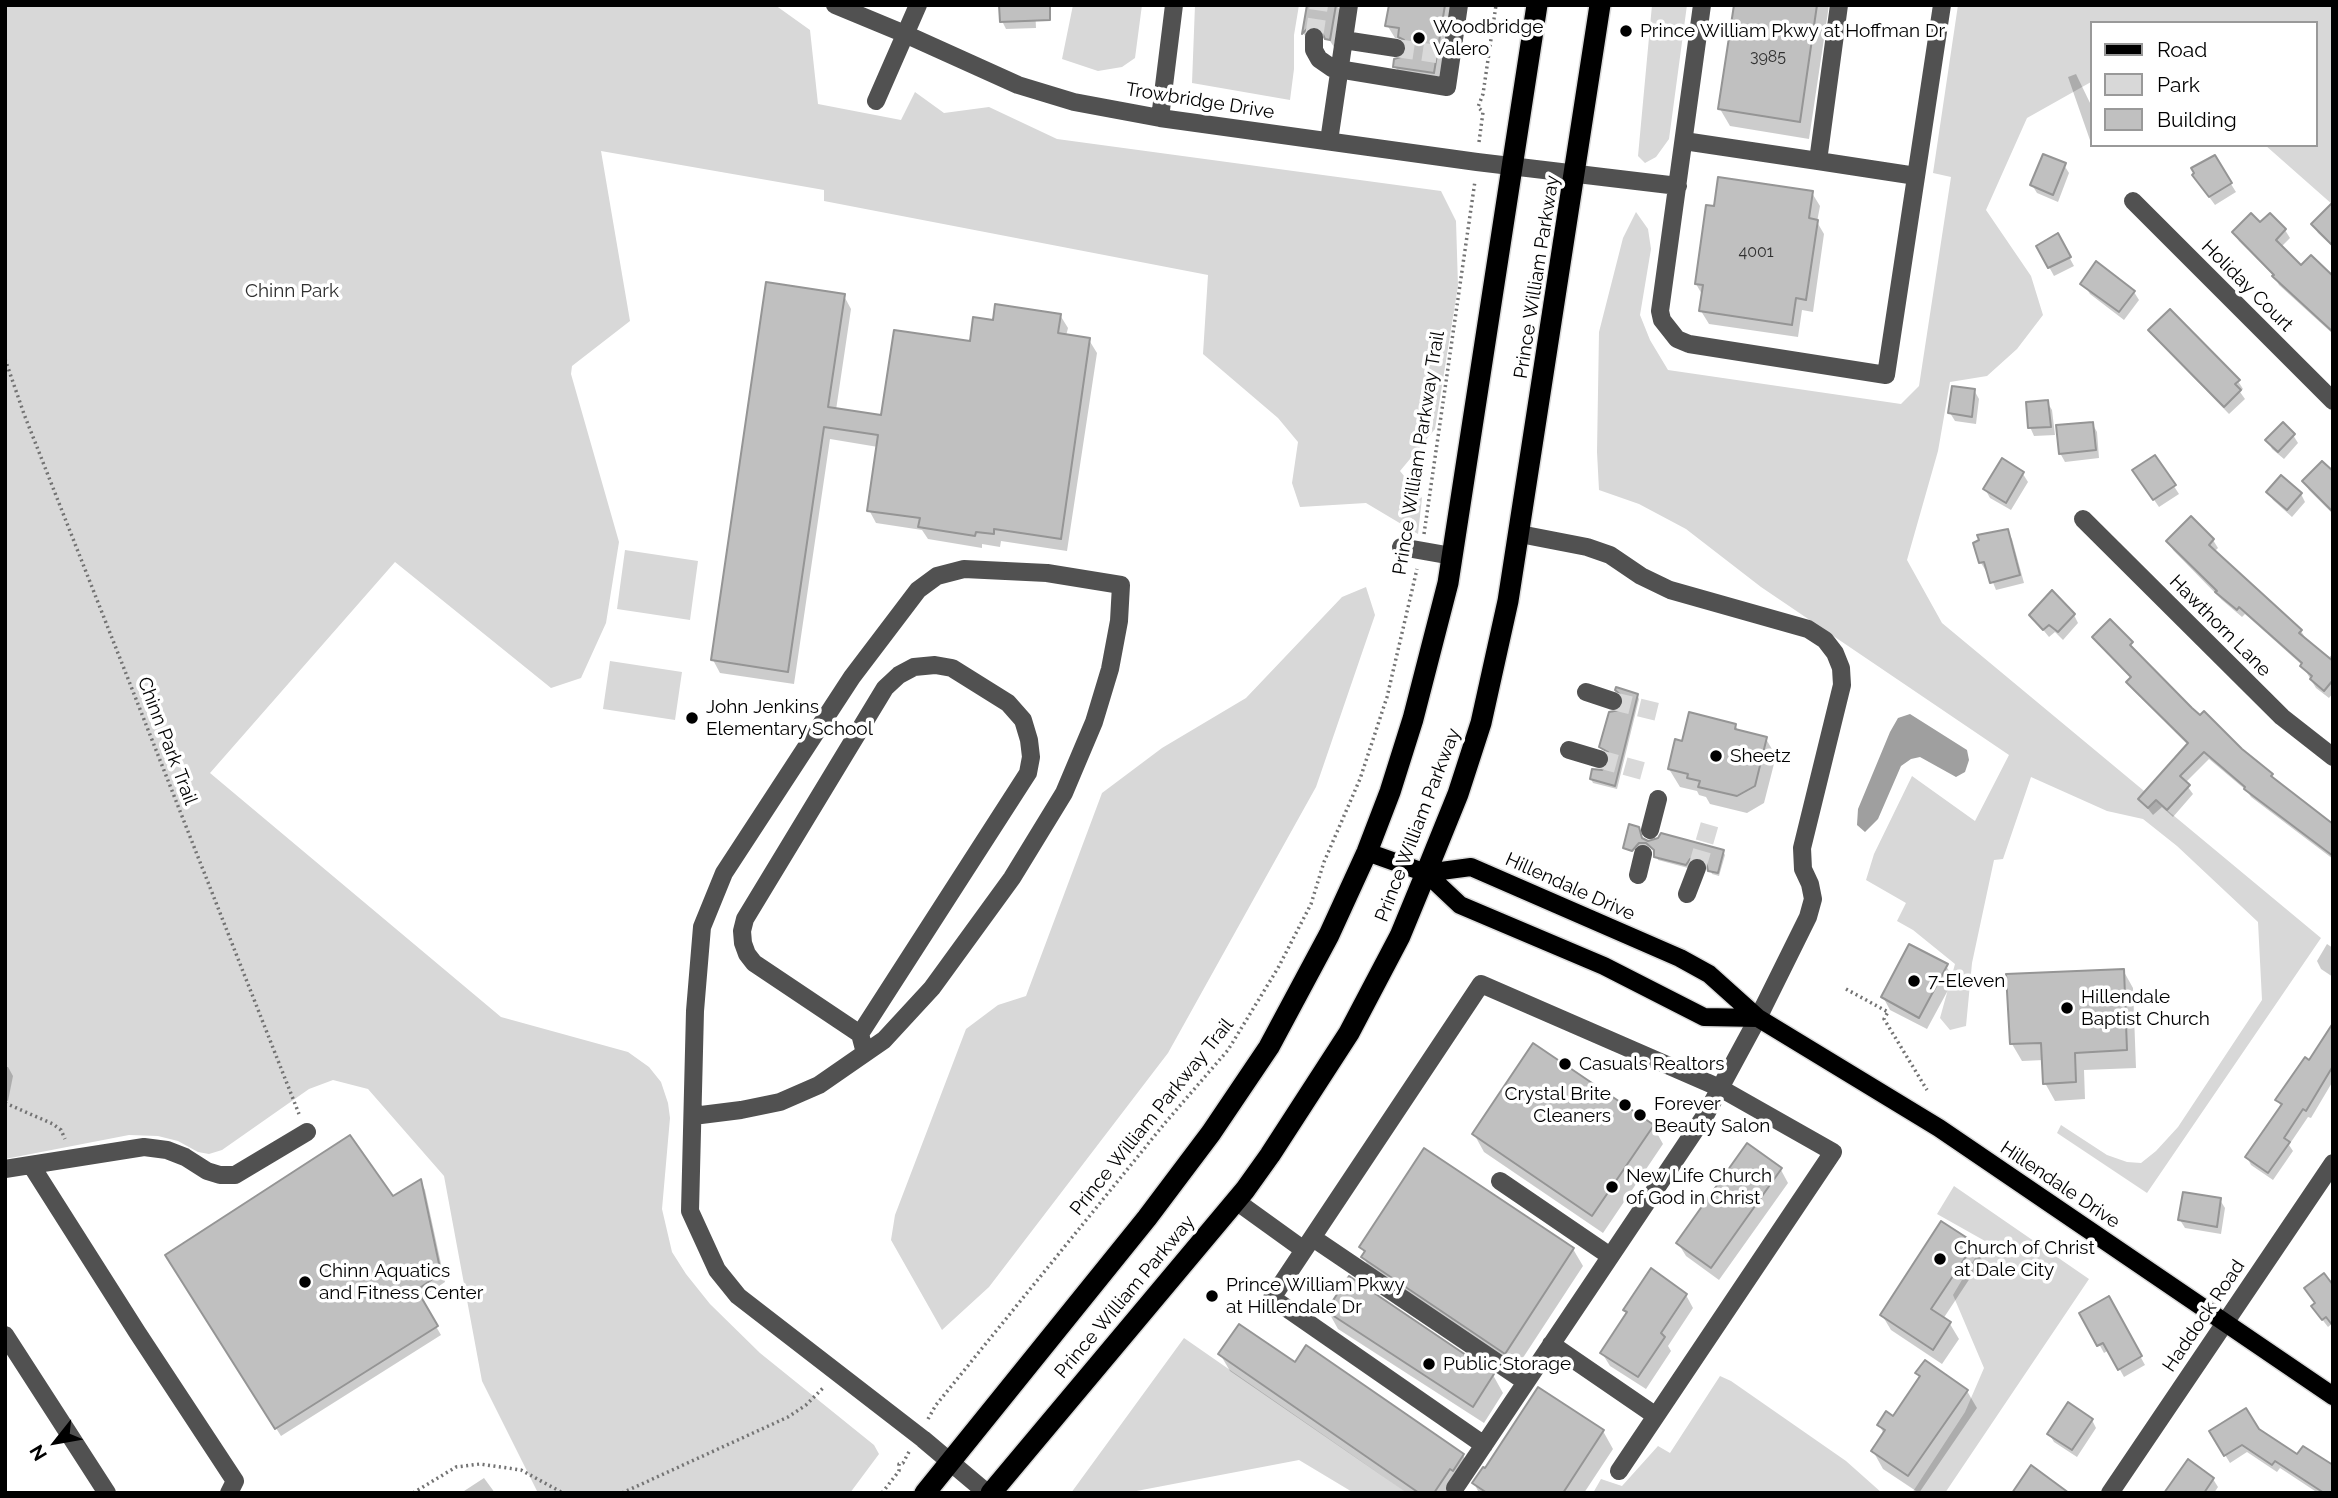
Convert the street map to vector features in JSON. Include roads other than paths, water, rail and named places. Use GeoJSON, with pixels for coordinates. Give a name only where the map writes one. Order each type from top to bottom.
{"type":"FeatureCollection","features":[{"type":"Feature","properties":{"kind":"highway","name":"Prince William Parkway"},"geometry":{"type":"LineString","coordinates":[[925,1493],[1147,1218],[1225,1112],[1269,1046],[1329,935],[1367,852],[1390,792],[1437,631],[1452,556],[1537,5]]}},
{"type":"Feature","properties":{"kind":"highway","name":"Prince William Parkway"},"geometry":{"type":"LineString","coordinates":[[989,1493],[1236,1201],[1277,1145],[1349,1033],[1400,936],[1426,873],[1458,794],[1481,723],[1508,601],[1576,175],[1600,5]]}},
{"type":"Feature","properties":{"kind":"main road","name":"Hillendale Drive"},"geometry":{"type":"LineString","coordinates":[[1367,852],[1426,873],[1460,905],[1604,966],[1704,1017],[1758,1018]]}},
{"type":"Feature","properties":{"kind":"main road","name":"Hillendale Drive"},"geometry":{"type":"LineString","coordinates":[[1426,873],[1471,867],[1680,958],[1719,981],[1758,1018],[1939,1128],[2333,1396]]}},
{"type":"Feature","properties":{"kind":"street","name":"Trowbridge Drive"},"geometry":{"type":"LineString","coordinates":[[835,5],[1040,93],[1074,102],[1160,118],[1576,175],[1678,186]]}},
{"type":"Feature","properties":{"kind":"street"},"geometry":{"type":"LineString","coordinates":[[876,101],[918,5]]}},
{"type":"Feature","properties":{"kind":"street"},"geometry":{"type":"LineString","coordinates":[[1160,118],[1174,5]]}},
{"type":"Feature","properties":{"kind":"street"},"geometry":{"type":"LineString","coordinates":[[1329,141],[1349,5]]}},
{"type":"Feature","properties":{"kind":"street"},"geometry":{"type":"LineString","coordinates":[[1314,37],[1314,50],[1318,59],[1339,70],[1447,87],[1444,56],[1459,5]]}},
{"type":"Feature","properties":{"kind":"street"},"geometry":{"type":"LineString","coordinates":[[1703,5],[1660,311],[1662,320],[1677,339],[1689,344],[1886,375],[1942,5]]}},
{"type":"Feature","properties":{"kind":"street"},"geometry":{"type":"LineString","coordinates":[[1818,161],[1839,5]]}},
{"type":"Feature","properties":{"kind":"street"},"geometry":{"type":"LineString","coordinates":[[1344,40],[1396,48]]}},
{"type":"Feature","properties":{"kind":"street"},"geometry":{"type":"LineString","coordinates":[[1684,141],[1916,176]]}},
{"type":"Feature","properties":{"kind":"street","name":"Holiday Court"},"geometry":{"type":"LineString","coordinates":[[2133,201],[2333,401]]}},
{"type":"Feature","properties":{"kind":"street","name":"Hawthorn Lane"},"geometry":{"type":"LineString","coordinates":[[2083,519],[2282,717],[2333,757]]}},
{"type":"Feature","properties":{"kind":"street"},"geometry":{"type":"LineString","coordinates":[[1455,1488],[1706,1114],[1808,917],[1813,899],[1803,869],[1802,848],[1842,685],[1841,668],[1835,653],[1825,640],[1808,629],[1670,590],[1641,576],[1610,555],[1587,547],[1520,534]]}},
{"type":"Feature","properties":{"kind":"street"},"geometry":{"type":"LineString","coordinates":[[1401,547],[1452,556]]}},
{"type":"Feature","properties":{"kind":"street"},"geometry":{"type":"LineString","coordinates":[[693,1116],[741,1111],[780,1102],[819,1085],[884,1040],[932,988],[1012,878],[1064,793],[1094,722],[1110,669],[1119,621],[1121,585],[1047,573],[964,569],[936,576],[918,590],[852,677],[724,873],[702,927],[695,1011],[690,1212],[717,1270],[738,1296],[989,1493]]}},
{"type":"Feature","properties":{"kind":"street"},"geometry":{"type":"LineString","coordinates":[[860,1034],[1028,773],[1031,757],[1023,720],[1007,704],[952,668],[935,665],[914,667],[899,674],[885,688],[745,919],[742,931],[747,954],[763,970],[860,1034],[865,1052]]}},
{"type":"Feature","properties":{"kind":"street"},"geometry":{"type":"LineString","coordinates":[[1586,692],[1613,701]]}},
{"type":"Feature","properties":{"kind":"street"},"geometry":{"type":"LineString","coordinates":[[1569,750],[1599,759]]}},
{"type":"Feature","properties":{"kind":"street"},"geometry":{"type":"LineString","coordinates":[[1650,830],[1658,799]]}},
{"type":"Feature","properties":{"kind":"street"},"geometry":{"type":"LineString","coordinates":[[1638,875],[1643,854]]}},
{"type":"Feature","properties":{"kind":"street"},"geometry":{"type":"LineString","coordinates":[[1687,894],[1697,868]]}},
{"type":"Feature","properties":{"kind":"street"},"geometry":{"type":"LineString","coordinates":[[1484,1445],[1272,1298],[1481,984],[1720,1088],[1833,1152],[1619,1471]]}},
{"type":"Feature","properties":{"kind":"street"},"geometry":{"type":"LineString","coordinates":[[5,1169],[144,1147],[167,1150],[214,1173],[235,1175],[307,1132]]}},
{"type":"Feature","properties":{"kind":"street","name":"Haddock Road"},"geometry":{"type":"LineString","coordinates":[[2110,1493],[2333,1163]]}},
{"type":"Feature","properties":{"kind":"street"},"geometry":{"type":"LineString","coordinates":[[32,1165],[235,1481],[229,1493]]}},
{"type":"Feature","properties":{"kind":"street"},"geometry":{"type":"LineString","coordinates":[[1500,1181],[1610,1256]]}},
{"type":"Feature","properties":{"kind":"street"},"geometry":{"type":"LineString","coordinates":[[1236,1201],[1309,1244],[1526,1382]]}},
{"type":"Feature","properties":{"kind":"street"},"geometry":{"type":"LineString","coordinates":[[5,1335],[107,1493]]}},
{"type":"Feature","properties":{"kind":"street"},"geometry":{"type":"LineString","coordinates":[[1551,1344],[1656,1416]]}},
{"type":"Feature","properties":{"kind":"tunnel"},"geometry":{"type":"LineString","coordinates":[[1314,37],[1319,5]]}},
{"type":"Feature","properties":{"kind":"tunnel"},"geometry":{"type":"LineString","coordinates":[[1396,48],[1437,54]]}},
{"type":"Feature","properties":{"kind":"tunnel"},"geometry":{"type":"LineString","coordinates":[[1613,701],[1658,712]]}},
{"type":"Feature","properties":{"kind":"tunnel"},"geometry":{"type":"LineString","coordinates":[[1599,759],[1643,771]]}},
{"type":"Feature","properties":{"kind":"tunnel"},"geometry":{"type":"LineString","coordinates":[[1697,868],[1712,816]]}},
{"type":"Feature","properties":{"kind":"place","name":"Prince William Pkwy at Hoffman Dr"},"geometry":{"type":"Point","coordinates":[1626,31]}},
{"type":"Feature","properties":{"kind":"place","name":"Woodbridge Valero"},"geometry":{"type":"Point","coordinates":[1419,38]}},
{"type":"Feature","properties":{"kind":"place","name":"John Jenkins Elementary School"},"geometry":{"type":"Point","coordinates":[692,718]}},
{"type":"Feature","properties":{"kind":"place","name":"Sheetz"},"geometry":{"type":"Point","coordinates":[1716,756]}},
{"type":"Feature","properties":{"kind":"place","name":"7-Eleven"},"geometry":{"type":"Point","coordinates":[1914,981]}},
{"type":"Feature","properties":{"kind":"place","name":"Hillendale Baptist Church"},"geometry":{"type":"Point","coordinates":[2067,1008]}},
{"type":"Feature","properties":{"kind":"place","name":"Casuals Realtors"},"geometry":{"type":"Point","coordinates":[1565,1064]}},
{"type":"Feature","properties":{"kind":"place","name":"Crystal Brite Cleaners"},"geometry":{"type":"Point","coordinates":[1625,1105]}},
{"type":"Feature","properties":{"kind":"place","name":"Forever Beauty Salon"},"geometry":{"type":"Point","coordinates":[1640,1115]}},
{"type":"Feature","properties":{"kind":"place","name":"New Life Church of God in Christ"},"geometry":{"type":"Point","coordinates":[1612,1187]}},
{"type":"Feature","properties":{"kind":"place","name":"Church of Christ at Dale City"},"geometry":{"type":"Point","coordinates":[1940,1259]}},
{"type":"Feature","properties":{"kind":"place","name":"Chinn Aquatics and Fitness Center"},"geometry":{"type":"Point","coordinates":[305,1282]}},
{"type":"Feature","properties":{"kind":"place","name":"Prince William Pkwy at Hillendale Dr"},"geometry":{"type":"Point","coordinates":[1212,1296]}},
{"type":"Feature","properties":{"kind":"place","name":"Public Storage"},"geometry":{"type":"Point","coordinates":[1429,1364]}},
{"type":"Feature","properties":{"kind":"park label","name":"Chinn Park"},"geometry":{"type":"Point","coordinates":[292,291]}}]}
